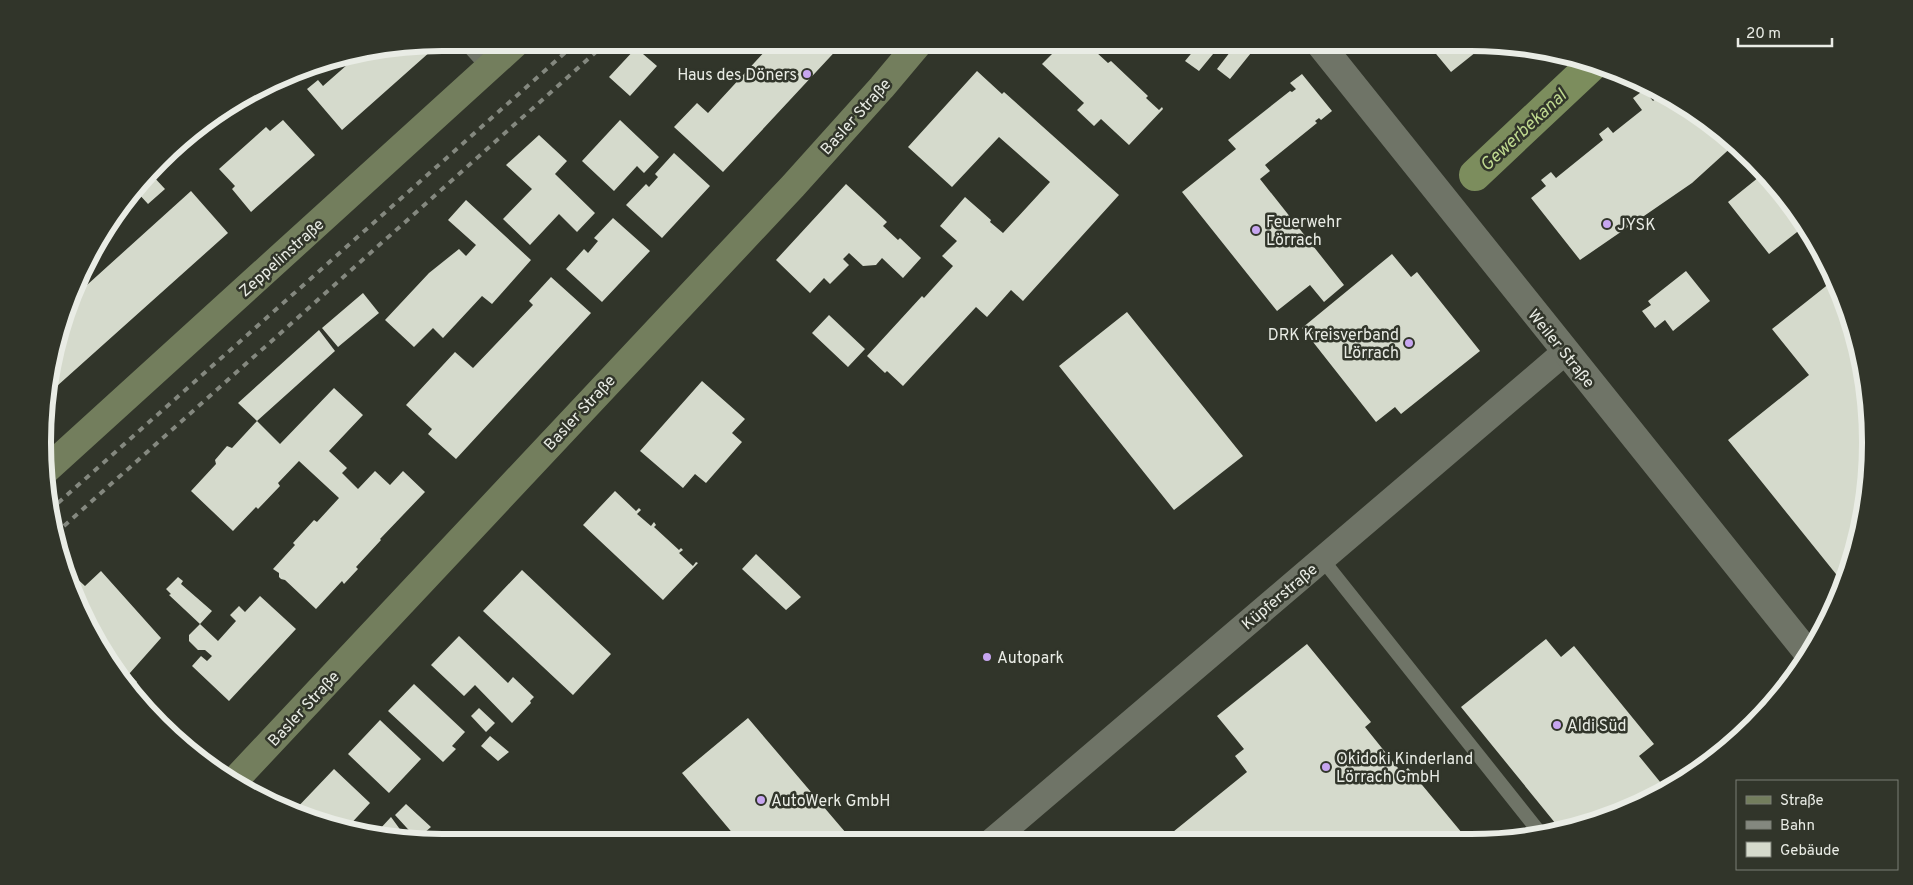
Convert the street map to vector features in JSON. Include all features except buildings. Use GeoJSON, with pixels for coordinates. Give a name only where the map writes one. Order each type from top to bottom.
{"type":"FeatureCollection","features":[{"type":"Feature","properties":{"kind":"main road","name":"Zeppelinstraße"},"geometry":{"type":"LineString","coordinates":[[52,465],[507,51]]}},
{"type":"Feature","properties":{"kind":"main road","name":"Basler Straße"},"geometry":{"type":"LineString","coordinates":[[239,776],[792,186],[882,87],[912,51]]}},
{"type":"Feature","properties":{"kind":"street"},"geometry":{"type":"LineString","coordinates":[[482,51],[493,64]]}},
{"type":"Feature","properties":{"kind":"street","name":"Weiler Straße"},"geometry":{"type":"LineString","coordinates":[[1326,51],[1565,352],[1803,648]]}},
{"type":"Feature","properties":{"kind":"street","name":"Küpferstraße"},"geometry":{"type":"LineString","coordinates":[[1000,834],[1565,352]]}},
{"type":"Feature","properties":{"kind":"lane"},"geometry":{"type":"LineString","coordinates":[[1322,560],[1536,828]]}},
{"type":"Feature","properties":{"kind":"waterway","name":"Gewerbekanal"},"geometry":{"type":"LineString","coordinates":[[1475,175],[1587,69]]}},
{"type":"Feature","properties":{"kind":"railway"},"geometry":{"type":"LineString","coordinates":[[57,504],[567,51]]}},
{"type":"Feature","properties":{"kind":"railway"},"geometry":{"type":"LineString","coordinates":[[61,528],[597,51]]}},
{"type":"Feature","properties":{"kind":"place","name":"Haus des Döners"},"geometry":{"type":"Point","coordinates":[807,74]}},
{"type":"Feature","properties":{"kind":"place","name":"JYSK"},"geometry":{"type":"Point","coordinates":[1607,224]}},
{"type":"Feature","properties":{"kind":"place","name":"Feuerwehr Lörrach"},"geometry":{"type":"Point","coordinates":[1256,230]}},
{"type":"Feature","properties":{"kind":"place","name":"DRK Kreisverband Lörrach"},"geometry":{"type":"Point","coordinates":[1409,343]}},
{"type":"Feature","properties":{"kind":"place","name":"Autopark"},"geometry":{"type":"Point","coordinates":[987,657]}},
{"type":"Feature","properties":{"kind":"place","name":"Aldi Süd"},"geometry":{"type":"Point","coordinates":[1557,725]}},
{"type":"Feature","properties":{"kind":"place","name":"Okidoki Kinderland Lörrach GmbH"},"geometry":{"type":"Point","coordinates":[1326,767]}},
{"type":"Feature","properties":{"kind":"place","name":"AutoWerk GmbH"},"geometry":{"type":"Point","coordinates":[761,800]}}]}
